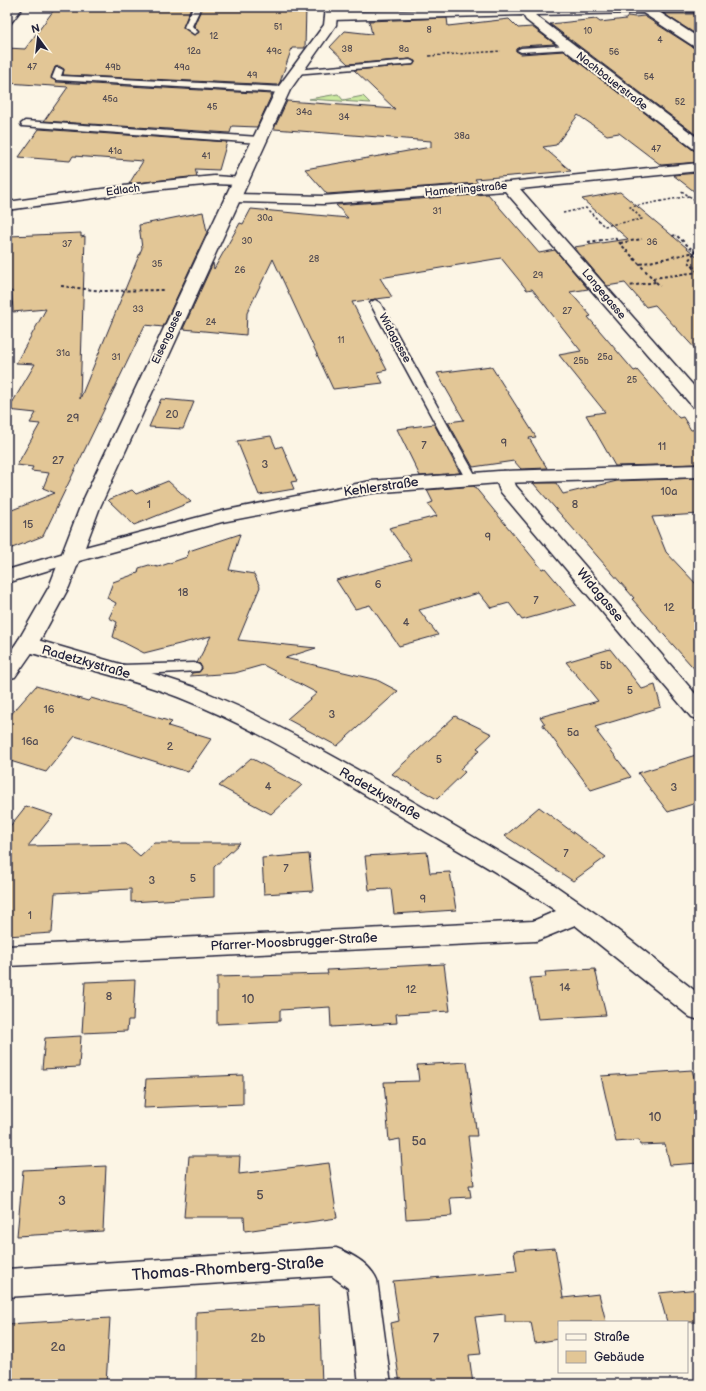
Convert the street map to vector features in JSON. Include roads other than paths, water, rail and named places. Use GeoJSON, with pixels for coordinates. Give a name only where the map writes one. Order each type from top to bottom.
{"type":"FeatureCollection","features":[{"type":"Feature","properties":{"kind":"street"},"geometry":{"type":"LineString","coordinates":[[332,12],[528,13],[699,8]]}},
{"type":"Feature","properties":{"kind":"street"},"geometry":{"type":"LineString","coordinates":[[647,10],[699,44]]}},
{"type":"Feature","properties":{"kind":"street","name":"Eisengasse"},"geometry":{"type":"LineString","coordinates":[[7,672],[27,644],[59,587],[93,500],[189,290],[233,198],[239,181],[283,90],[295,72],[322,38],[330,25],[332,12]]}},
{"type":"Feature","properties":{"kind":"street","name":"Nachbauerstraße"},"geometry":{"type":"LineString","coordinates":[[528,13],[530,17],[699,146]]}},
{"type":"Feature","properties":{"kind":"street","name":"Hamerlingstraße"},"geometry":{"type":"LineString","coordinates":[[233,198],[280,196],[323,200],[509,186],[699,167]]}},
{"type":"Feature","properties":{"kind":"street","name":"Edlach"},"geometry":{"type":"LineString","coordinates":[[7,206],[153,186],[214,180],[239,181]]}},
{"type":"Feature","properties":{"kind":"street","name":"Langegasse"},"geometry":{"type":"LineString","coordinates":[[509,186],[564,246],[601,291],[699,403]]}},
{"type":"Feature","properties":{"kind":"street","name":"Kehlerstraße"},"geometry":{"type":"LineString","coordinates":[[7,578],[71,556],[140,536],[224,516],[377,486],[471,478],[699,471]]}},
{"type":"Feature","properties":{"kind":"street","name":"Widagasse"},"geometry":{"type":"LineString","coordinates":[[504,477],[507,486],[699,712]]}},
{"type":"Feature","properties":{"kind":"street","name":"Radetzkystraße"},"geometry":{"type":"LineString","coordinates":[[27,644],[54,654],[118,670],[206,700],[258,725],[369,786],[538,887],[577,913],[699,1009]]}},
{"type":"Feature","properties":{"kind":"street","name":"Pfarrer-Moosbrugger-Straße"},"geometry":{"type":"LineString","coordinates":[[7,956],[536,931],[577,913]]}},
{"type":"Feature","properties":{"kind":"street","name":"Thomas-Rhomberg-Straße"},"geometry":{"type":"LineString","coordinates":[[7,1283],[336,1262],[362,1280],[375,1384]]}},
{"type":"Feature","properties":{"kind":"lane"},"geometry":{"type":"LineString","coordinates":[[7,22],[19,7]]}},
{"type":"Feature","properties":{"kind":"lane"},"geometry":{"type":"LineString","coordinates":[[194,32],[188,27],[196,7]]}},
{"type":"Feature","properties":{"kind":"lane"},"geometry":{"type":"LineString","coordinates":[[521,50],[568,46]]}},
{"type":"Feature","properties":{"kind":"lane"},"geometry":{"type":"LineString","coordinates":[[295,72],[410,62]]}},
{"type":"Feature","properties":{"kind":"lane"},"geometry":{"type":"LineString","coordinates":[[59,70],[56,78],[283,90]]}},
{"type":"Feature","properties":{"kind":"lane"},"geometry":{"type":"LineString","coordinates":[[25,124],[259,140]]}},
{"type":"Feature","properties":{"kind":"lane","name":"Widagasse"},"geometry":{"type":"LineString","coordinates":[[376,303],[471,478]]}},
{"type":"Feature","properties":{"kind":"lane"},"geometry":{"type":"LineString","coordinates":[[118,670],[194,668]]}}]}
